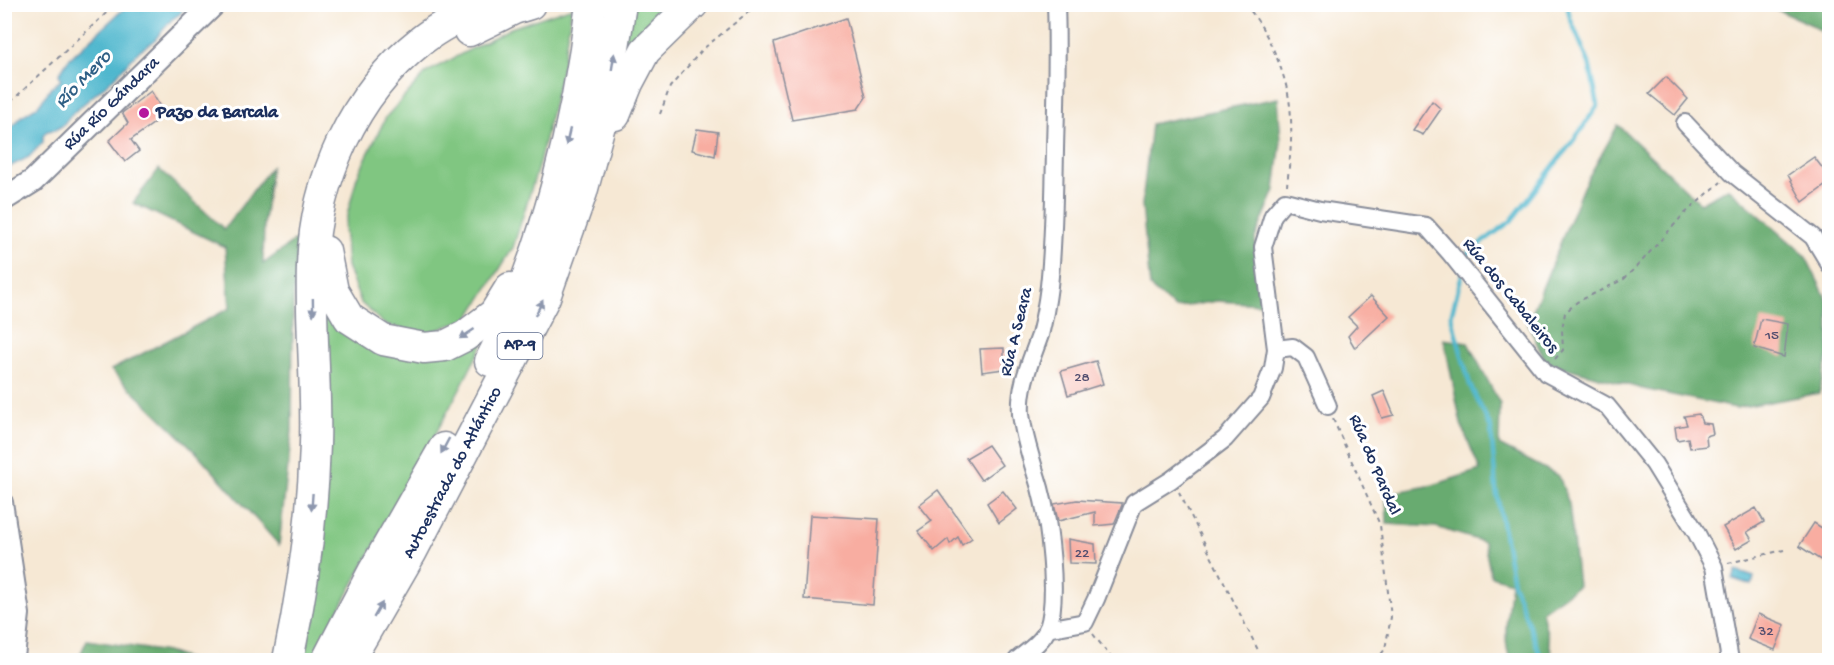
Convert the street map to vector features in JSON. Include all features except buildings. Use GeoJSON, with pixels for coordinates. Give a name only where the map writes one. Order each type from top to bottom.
{"type":"FeatureCollection","features":[{"type":"Feature","properties":{"kind":"highway"},"geometry":{"type":"LineString","coordinates":[[288,660],[299,605],[312,507],[315,442],[312,265],[319,210],[333,159],[356,112],[388,72],[422,40],[486,4]]}},
{"type":"Feature","properties":{"kind":"highway"},"geometry":{"type":"LineString","coordinates":[[530,4],[481,24],[432,52],[367,120],[337,192],[325,251],[333,291],[349,318],[383,340],[424,348],[445,346],[465,336],[494,314],[510,286],[533,260]]}},
{"type":"Feature","properties":{"kind":"highway","name":"Autoestrada do Atlántico"},"geometry":{"type":"LineString","coordinates":[[327,660],[373,572],[439,458],[519,300],[533,260],[568,136],[591,4]]}},
{"type":"Feature","properties":{"kind":"highway","name":"Autoestrada do Atlántico"},"geometry":{"type":"LineString","coordinates":[[349,660],[411,553],[545,297],[582,192],[603,114],[621,4]]}},
{"type":"Feature","properties":{"kind":"highway"},"geometry":{"type":"LineString","coordinates":[[582,192],[628,83],[645,51],[693,4]]}},
{"type":"Feature","properties":{"kind":"main road","name":"Rúa Río Gándara"},"geometry":{"type":"LineString","coordinates":[[4,199],[33,181],[214,4]]}},
{"type":"Feature","properties":{"kind":"street","name":"Rúa A Seara"},"geometry":{"type":"LineString","coordinates":[[1047,629],[1051,613],[1052,582],[1048,533],[1041,491],[1023,428],[1021,411],[1025,374],[1040,335],[1049,285],[1058,58],[1056,4]]}},
{"type":"Feature","properties":{"kind":"street"},"geometry":{"type":"LineString","coordinates":[[1686,123],[1732,173],[1813,237],[1830,265]]}},
{"type":"Feature","properties":{"kind":"street"},"geometry":{"type":"LineString","coordinates":[[1017,660],[1042,638],[1047,629],[1084,622],[1096,599],[1134,503],[1171,480],[1225,439],[1261,398],[1273,369],[1276,349],[1263,247],[1273,215],[1285,201]]}},
{"type":"Feature","properties":{"kind":"street","name":"Rúa dos Cabaleiros"},"geometry":{"type":"LineString","coordinates":[[1285,201],[1320,210],[1426,226],[1457,261],[1546,373],[1607,406],[1654,464],[1696,532],[1714,567],[1730,660]]}},
{"type":"Feature","properties":{"kind":"street","name":"Rúa do Pardal"},"geometry":{"type":"LineString","coordinates":[[1276,349],[1293,347],[1305,357],[1328,406]]}},
{"type":"Feature","properties":{"kind":"street"},"geometry":{"type":"LineString","coordinates":[[4,502],[21,614],[14,660]]}},
{"type":"Feature","properties":{"kind":"path"},"geometry":{"type":"LineString","coordinates":[[4,108],[116,4]]}},
{"type":"Feature","properties":{"kind":"path"},"geometry":{"type":"LineString","coordinates":[[660,114],[670,87],[703,49],[758,4]]}},
{"type":"Feature","properties":{"kind":"path"},"geometry":{"type":"LineString","coordinates":[[1245,4],[1266,34],[1280,69],[1290,105],[1290,152],[1285,201]]}},
{"type":"Feature","properties":{"kind":"path"},"geometry":{"type":"LineString","coordinates":[[1539,363],[1553,361],[1563,350],[1562,329],[1565,313],[1577,302],[1624,279],[1683,214],[1732,173]]}},
{"type":"Feature","properties":{"kind":"path","name":"Rúa do Pardal"},"geometry":{"type":"LineString","coordinates":[[1328,406],[1380,525],[1391,617],[1385,649],[1377,660]]}},
{"type":"Feature","properties":{"kind":"path"},"geometry":{"type":"LineString","coordinates":[[1171,480],[1185,500],[1258,650]]}},
{"type":"Feature","properties":{"kind":"path"},"geometry":{"type":"LineString","coordinates":[[1714,567],[1784,550]]}},
{"type":"Feature","properties":{"kind":"path"},"geometry":{"type":"LineString","coordinates":[[1084,622],[1113,660]]}},
{"type":"Feature","properties":{"kind":"green space"},"geometry":{"type":"Polygon","coordinates":[[[626,5],[681,5],[620,62],[626,5]]]}},
{"type":"Feature","properties":{"kind":"green space"},"geometry":{"type":"Polygon","coordinates":[[[1766,5],[1829,5],[1829,37],[1812,25],[1766,5]]]}},
{"type":"Feature","properties":{"kind":"green space"},"geometry":{"type":"Polygon","coordinates":[[[572,7],[562,67],[539,164],[513,248],[469,318],[424,335],[384,324],[361,303],[347,266],[344,227],[357,177],[386,117],[427,72],[511,28],[572,7]]]}},
{"type":"Feature","properties":{"kind":"green space"},"geometry":{"type":"Polygon","coordinates":[[[1278,98],[1281,141],[1275,190],[1255,238],[1261,304],[1217,301],[1175,308],[1150,287],[1142,205],[1151,124],[1278,98]]]}},
{"type":"Feature","properties":{"kind":"green space"},"geometry":{"type":"Polygon","coordinates":[[[1618,125],[1700,203],[1728,188],[1805,255],[1829,304],[1829,352],[1819,393],[1736,408],[1643,389],[1545,362],[1528,323],[1583,187],[1618,125]]]}},
{"type":"Feature","properties":{"kind":"green space"},"geometry":{"type":"Polygon","coordinates":[[[271,167],[264,221],[263,264],[297,239],[293,305],[292,431],[279,545],[194,450],[111,370],[230,308],[225,247],[133,203],[159,169],[224,229],[271,167]]]}},
{"type":"Feature","properties":{"kind":"green space"},"geometry":{"type":"Polygon","coordinates":[[[320,287],[385,347],[494,322],[312,660],[296,660],[320,287]]]}},
{"type":"Feature","properties":{"kind":"green space"},"geometry":{"type":"Polygon","coordinates":[[[1444,339],[1468,343],[1500,404],[1499,445],[1559,476],[1569,504],[1578,586],[1542,611],[1553,660],[1511,660],[1506,644],[1506,633],[1511,582],[1491,576],[1484,542],[1436,527],[1387,524],[1386,494],[1433,485],[1480,470],[1461,424],[1444,339]]]}},
{"type":"Feature","properties":{"kind":"green space"},"geometry":{"type":"Polygon","coordinates":[[[87,640],[167,652],[191,660],[90,660],[80,655],[87,640]]]}},
{"type":"Feature","properties":{"kind":"water","name":"Río Mero"},"geometry":{"type":"Polygon","coordinates":[[[129,4],[185,5],[180,14],[172,19],[153,42],[140,50],[114,78],[73,113],[62,126],[47,131],[43,136],[43,142],[29,157],[5,169],[5,131],[38,106],[51,88],[61,80],[59,74],[68,60],[129,4]]]}},
{"type":"Feature","properties":{"kind":"water"},"geometry":{"type":"Polygon","coordinates":[[[1736,571],[1754,577],[1752,585],[1733,579],[1736,571]]]}},
{"type":"Feature","properties":{"kind":"waterway"},"geometry":{"type":"LineString","coordinates":[[1465,263],[1468,253],[1511,221],[1598,105],[1589,63],[1570,18],[1567,4]]}},
{"type":"Feature","properties":{"kind":"waterway"},"geometry":{"type":"LineString","coordinates":[[1462,274],[1451,316],[1470,385],[1491,428],[1496,489],[1513,583],[1542,660]]}},
{"type":"Feature","properties":{"kind":"place","name":"Pazo da Barcala"},"geometry":{"type":"Point","coordinates":[144,113]}}]}
